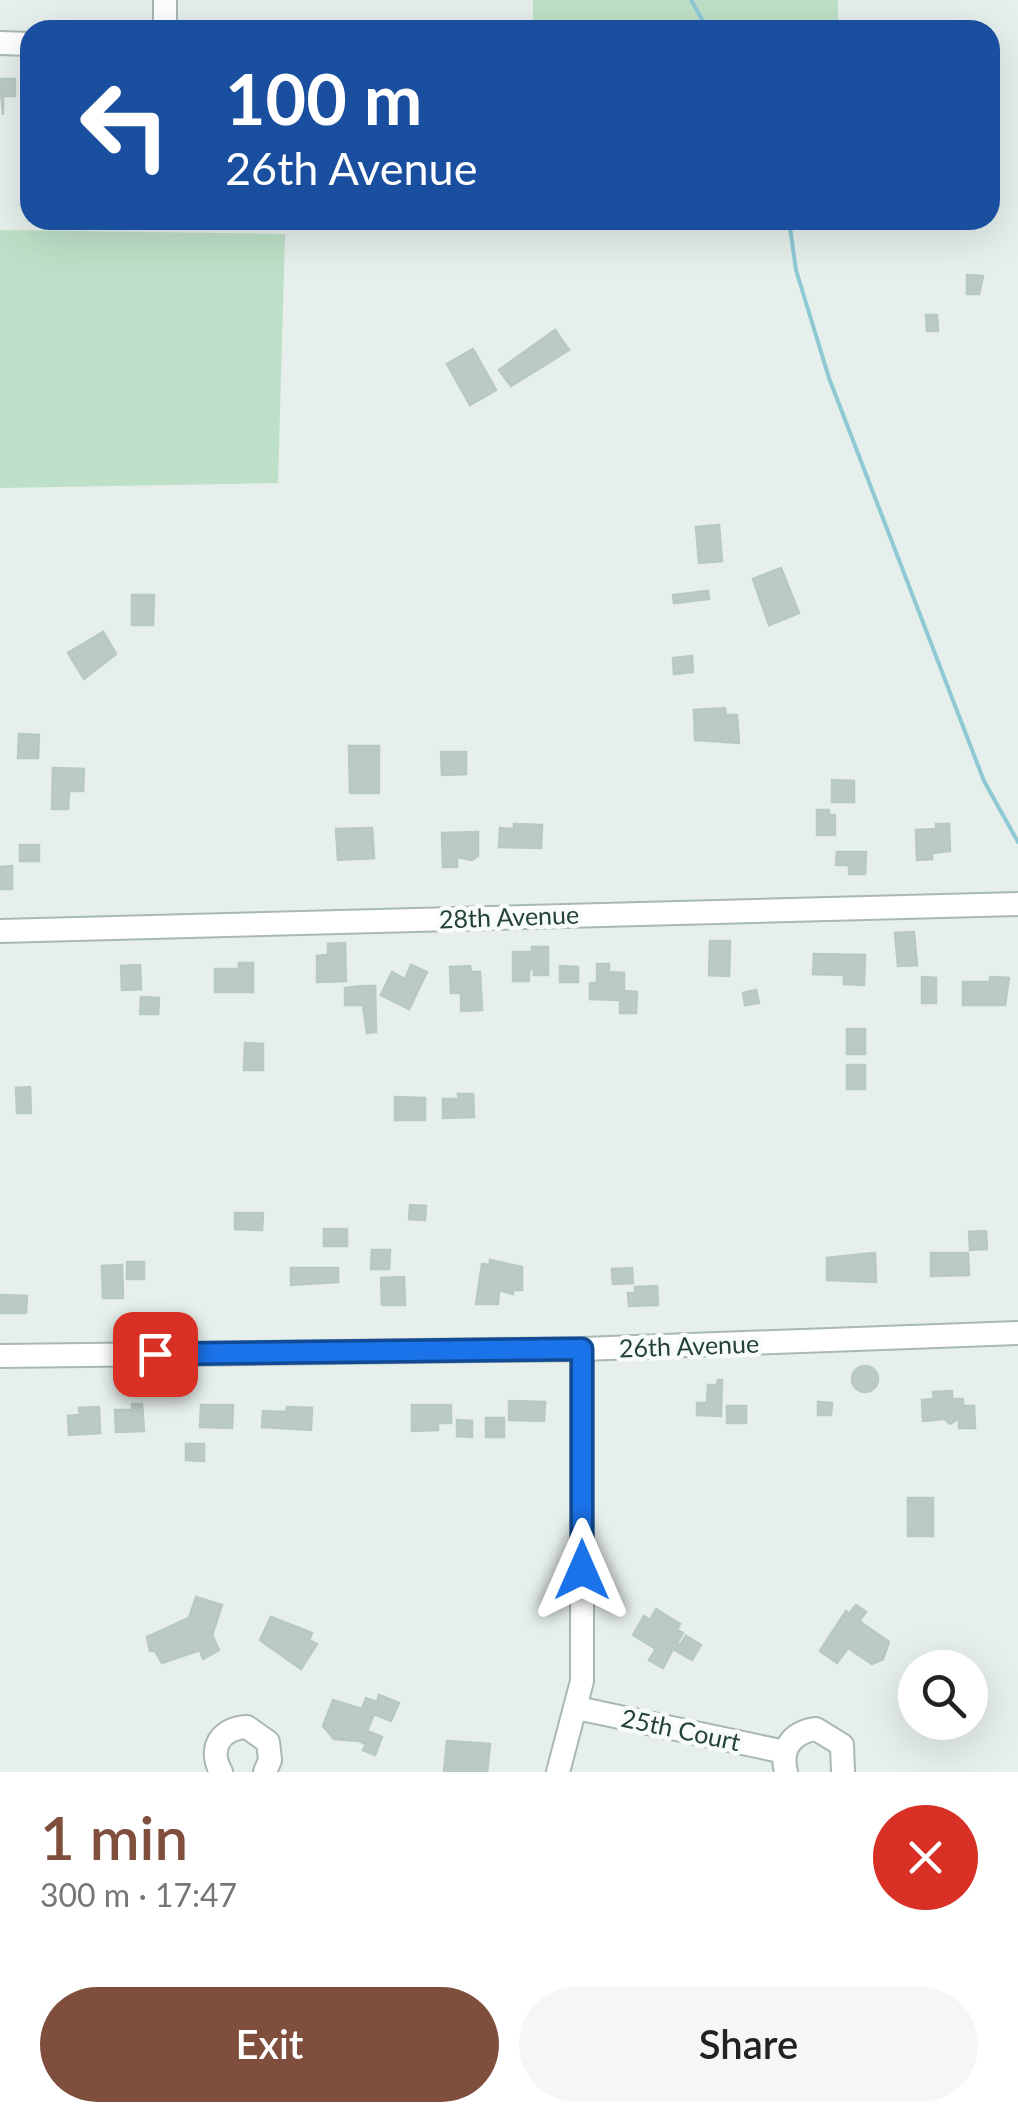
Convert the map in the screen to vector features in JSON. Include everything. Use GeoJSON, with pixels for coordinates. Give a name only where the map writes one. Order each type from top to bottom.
{"type":"FeatureCollection","features":[{"type":"Feature","properties":{"kind":"street","name":"28th Avenue"},"geometry":{"type":"LineString","coordinates":[[0,931],[1018,904]]}},
{"type":"Feature","properties":{"kind":"street","name":"26th Avenue"},"geometry":{"type":"LineString","coordinates":[[0,1356],[582,1349],[1018,1333]]}},
{"type":"Feature","properties":{"kind":"street"},"geometry":{"type":"LineString","coordinates":[[558,1772],[582,1681],[582,1349]]}},
{"type":"Feature","properties":{"kind":"street","name":"25th Court"},"geometry":{"type":"LineString","coordinates":[[576,1708],[785,1762],[796,1735],[826,1731],[842,1745],[843,1772]]}},
{"type":"Feature","properties":{"kind":"street"},"geometry":{"type":"LineString","coordinates":[[221,1772],[216,1763],[217,1744],[229,1730],[247,1727],[268,1742],[270,1760],[265,1772]]}},
{"type":"Feature","properties":{"kind":"green space"},"geometry":{"type":"Polygon","coordinates":[[[533,0],[838,0],[838,20],[533,20],[533,0]]]}},
{"type":"Feature","properties":{"kind":"green space"},"geometry":{"type":"Polygon","coordinates":[[[0,230],[285,234],[278,483],[0,488],[0,230]]]}},
{"type":"Feature","properties":{"kind":"building"},"geometry":{"type":"Polygon","coordinates":[[[0,79],[15,79],[15,96],[3,96],[3,115],[0,79]]]}},
{"type":"Feature","properties":{"kind":"building"},"geometry":{"type":"Polygon","coordinates":[[[967,275],[983,276],[979,294],[967,294],[967,275]]]}},
{"type":"Feature","properties":{"kind":"building"},"geometry":{"type":"Polygon","coordinates":[[[926,315],[937,315],[938,331],[927,331],[926,315]]]}},
{"type":"Feature","properties":{"kind":"building"},"geometry":{"type":"Polygon","coordinates":[[[555,330],[569,350],[511,386],[499,370],[555,330]]]}},
{"type":"Feature","properties":{"kind":"building"},"geometry":{"type":"Polygon","coordinates":[[[473,349],[496,390],[470,405],[447,364],[473,349]]]}},
{"type":"Feature","properties":{"kind":"building"},"geometry":{"type":"Polygon","coordinates":[[[719,525],[722,561],[699,563],[696,527],[719,525]]]}},
{"type":"Feature","properties":{"kind":"building"},"geometry":{"type":"Polygon","coordinates":[[[781,568],[799,613],[769,625],[753,579],[781,568]]]}},
{"type":"Feature","properties":{"kind":"building"},"geometry":{"type":"Polygon","coordinates":[[[708,591],[709,599],[674,603],[673,595],[708,591]]]}},
{"type":"Feature","properties":{"kind":"building"},"geometry":{"type":"Polygon","coordinates":[[[132,595],[154,595],[153,625],[132,625],[132,595]]]}},
{"type":"Feature","properties":{"kind":"building"},"geometry":{"type":"Polygon","coordinates":[[[103,632],[116,654],[84,679],[68,653],[103,632]]]}},
{"type":"Feature","properties":{"kind":"building"},"geometry":{"type":"Polygon","coordinates":[[[692,656],[693,672],[674,674],[673,658],[692,656]]]}},
{"type":"Feature","properties":{"kind":"building"},"geometry":{"type":"Polygon","coordinates":[[[725,708],[726,715],[737,715],[739,743],[695,740],[694,710],[725,708]]]}},
{"type":"Feature","properties":{"kind":"building"},"geometry":{"type":"Polygon","coordinates":[[[19,734],[39,735],[38,758],[18,758],[19,734]]]}},
{"type":"Feature","properties":{"kind":"building"},"geometry":{"type":"Polygon","coordinates":[[[349,746],[379,746],[379,793],[350,793],[349,746]]]}},
{"type":"Feature","properties":{"kind":"building"},"geometry":{"type":"Polygon","coordinates":[[[441,752],[466,752],[466,774],[442,775],[441,752]]]}},
{"type":"Feature","properties":{"kind":"building"},"geometry":{"type":"Polygon","coordinates":[[[53,768],[84,769],[83,791],[69,791],[68,809],[52,809],[53,768]]]}},
{"type":"Feature","properties":{"kind":"building"},"geometry":{"type":"Polygon","coordinates":[[[832,780],[854,781],[854,802],[832,802],[832,780]]]}},
{"type":"Feature","properties":{"kind":"building"},"geometry":{"type":"Polygon","coordinates":[[[817,810],[829,810],[829,815],[835,815],[835,835],[817,835],[817,810]]]}},
{"type":"Feature","properties":{"kind":"building"},"geometry":{"type":"Polygon","coordinates":[[[514,824],[542,825],[541,848],[499,847],[500,828],[514,829],[514,824]]]}},
{"type":"Feature","properties":{"kind":"building"},"geometry":{"type":"Polygon","coordinates":[[[936,824],[949,824],[950,851],[917,860],[916,830],[936,829],[936,824]]]}},
{"type":"Feature","properties":{"kind":"building"},"geometry":{"type":"Polygon","coordinates":[[[372,828],[374,858],[338,860],[336,829],[372,828]]]}},
{"type":"Feature","properties":{"kind":"building"},"geometry":{"type":"Polygon","coordinates":[[[478,832],[478,856],[472,860],[457,857],[457,867],[443,867],[442,833],[478,832]]]}},
{"type":"Feature","properties":{"kind":"building"},"geometry":{"type":"Polygon","coordinates":[[[20,845],[39,845],[39,861],[20,861],[20,845]]]}},
{"type":"Feature","properties":{"kind":"building"},"geometry":{"type":"Polygon","coordinates":[[[837,852],[866,852],[865,874],[849,874],[849,865],[836,865],[837,852]]]}},
{"type":"Feature","properties":{"kind":"building"},"geometry":{"type":"Polygon","coordinates":[[[12,866],[12,889],[0,889],[0,867],[12,866]]]}},
{"type":"Feature","properties":{"kind":"building"},"geometry":{"type":"Polygon","coordinates":[[[914,932],[917,965],[898,966],[895,933],[914,932]]]}},
{"type":"Feature","properties":{"kind":"building"},"geometry":{"type":"Polygon","coordinates":[[[710,941],[730,941],[729,976],[709,975],[710,941]]]}},
{"type":"Feature","properties":{"kind":"building"},"geometry":{"type":"Polygon","coordinates":[[[345,943],[346,981],[317,982],[317,956],[328,955],[328,944],[345,943]]]}},
{"type":"Feature","properties":{"kind":"building"},"geometry":{"type":"Polygon","coordinates":[[[532,947],[548,947],[548,975],[534,975],[534,969],[529,969],[529,981],[513,981],[513,952],[532,952],[532,947]]]}},
{"type":"Feature","properties":{"kind":"building"},"geometry":{"type":"Polygon","coordinates":[[[814,954],[865,955],[864,985],[844,984],[844,975],[813,974],[814,954]]]}},
{"type":"Feature","properties":{"kind":"building"},"geometry":{"type":"Polygon","coordinates":[[[239,963],[253,963],[253,992],[215,992],[215,969],[239,969],[239,963]]]}},
{"type":"Feature","properties":{"kind":"building"},"geometry":{"type":"Polygon","coordinates":[[[597,964],[609,964],[609,972],[624,973],[624,991],[637,992],[636,1013],[620,1013],[620,1000],[590,999],[590,983],[597,983],[597,964]]]}},
{"type":"Feature","properties":{"kind":"building"},"geometry":{"type":"Polygon","coordinates":[[[140,965],[141,989],[122,990],[121,966],[140,965]]]}},
{"type":"Feature","properties":{"kind":"building"},"geometry":{"type":"Polygon","coordinates":[[[411,965],[427,972],[409,1009],[381,995],[392,972],[405,979],[411,965]]]}},
{"type":"Feature","properties":{"kind":"building"},"geometry":{"type":"Polygon","coordinates":[[[470,966],[471,972],[480,972],[482,1010],[461,1011],[461,993],[451,993],[450,967],[470,966]]]}},
{"type":"Feature","properties":{"kind":"building"},"geometry":{"type":"Polygon","coordinates":[[[560,966],[578,967],[578,982],[560,982],[560,966]]]}},
{"type":"Feature","properties":{"kind":"building"},"geometry":{"type":"Polygon","coordinates":[[[922,977],[936,978],[936,1003],[922,1003],[922,977]]]}},
{"type":"Feature","properties":{"kind":"building"},"geometry":{"type":"Polygon","coordinates":[[[990,977],[1009,978],[1005,1005],[963,1005],[963,982],[990,982],[990,977]]]}},
{"type":"Feature","properties":{"kind":"building"},"geometry":{"type":"Polygon","coordinates":[[[375,986],[376,1032],[367,1033],[363,1005],[345,1005],[345,988],[375,986]]]}},
{"type":"Feature","properties":{"kind":"building"},"geometry":{"type":"Polygon","coordinates":[[[756,990],[759,1003],[745,1005],[743,993],[756,990]]]}},
{"type":"Feature","properties":{"kind":"building"},"geometry":{"type":"Polygon","coordinates":[[[141,997],[159,998],[158,1014],[140,1014],[141,997]]]}},
{"type":"Feature","properties":{"kind":"building"},"geometry":{"type":"Polygon","coordinates":[[[847,1029],[865,1029],[865,1054],[847,1054],[847,1029]]]}},
{"type":"Feature","properties":{"kind":"building"},"geometry":{"type":"Polygon","coordinates":[[[245,1043],[263,1044],[263,1070],[244,1070],[245,1043]]]}},
{"type":"Feature","properties":{"kind":"building"},"geometry":{"type":"Polygon","coordinates":[[[847,1065],[865,1065],[865,1089],[847,1089],[847,1065]]]}},
{"type":"Feature","properties":{"kind":"building"},"geometry":{"type":"Polygon","coordinates":[[[30,1087],[31,1113],[17,1113],[16,1088],[30,1087]]]}},
{"type":"Feature","properties":{"kind":"building"},"geometry":{"type":"Polygon","coordinates":[[[458,1094],[473,1094],[474,1117],[443,1118],[443,1099],[459,1099],[458,1094]]]}},
{"type":"Feature","properties":{"kind":"building"},"geometry":{"type":"Polygon","coordinates":[[[395,1097],[425,1098],[425,1120],[395,1120],[395,1097]]]}},
{"type":"Feature","properties":{"kind":"building"},"geometry":{"type":"Polygon","coordinates":[[[410,1205],[426,1206],[425,1220],[409,1219],[410,1205]]]}},
{"type":"Feature","properties":{"kind":"building"},"geometry":{"type":"Polygon","coordinates":[[[235,1213],[263,1213],[262,1230],[235,1229],[235,1213]]]}},
{"type":"Feature","properties":{"kind":"building"},"geometry":{"type":"Polygon","coordinates":[[[324,1229],[347,1229],[347,1246],[324,1246],[324,1229]]]}},
{"type":"Feature","properties":{"kind":"building"},"geometry":{"type":"Polygon","coordinates":[[[986,1231],[987,1249],[970,1250],[969,1232],[986,1231]]]}},
{"type":"Feature","properties":{"kind":"building"},"geometry":{"type":"Polygon","coordinates":[[[372,1250],[390,1250],[389,1269],[371,1269],[372,1250]]]}},
{"type":"Feature","properties":{"kind":"building"},"geometry":{"type":"Polygon","coordinates":[[[875,1253],[876,1282],[827,1280],[827,1258],[875,1253]]]}},
{"type":"Feature","properties":{"kind":"building"},"geometry":{"type":"Polygon","coordinates":[[[931,1253],[968,1253],[969,1275],[931,1276],[931,1253]]]}},
{"type":"Feature","properties":{"kind":"building"},"geometry":{"type":"Polygon","coordinates":[[[490,1260],[522,1267],[522,1290],[513,1290],[513,1294],[499,1290],[498,1304],[476,1304],[482,1264],[490,1265],[490,1260]]]}},
{"type":"Feature","properties":{"kind":"building"},"geometry":{"type":"Polygon","coordinates":[[[127,1262],[144,1262],[144,1279],[127,1279],[127,1262]]]}},
{"type":"Feature","properties":{"kind":"building"},"geometry":{"type":"Polygon","coordinates":[[[122,1265],[123,1298],[103,1298],[102,1266],[122,1265]]]}},
{"type":"Feature","properties":{"kind":"building"},"geometry":{"type":"Polygon","coordinates":[[[291,1268],[338,1268],[338,1282],[291,1285],[291,1268]]]}},
{"type":"Feature","properties":{"kind":"building"},"geometry":{"type":"Polygon","coordinates":[[[632,1268],[633,1283],[613,1284],[612,1269],[632,1268]]]}},
{"type":"Feature","properties":{"kind":"building"},"geometry":{"type":"Polygon","coordinates":[[[404,1277],[405,1305],[382,1305],[381,1278],[404,1277]]]}},
{"type":"Feature","properties":{"kind":"building"},"geometry":{"type":"Polygon","coordinates":[[[657,1286],[658,1305],[629,1306],[628,1293],[635,1293],[635,1287],[657,1286]]]}},
{"type":"Feature","properties":{"kind":"building"},"geometry":{"type":"Polygon","coordinates":[[[0,1295],[27,1296],[26,1313],[0,1313],[0,1295]]]}},
{"type":"Feature","properties":{"kind":"building"},"geometry":{"type":"Polygon","coordinates":[[[865,1366],[874,1370],[878,1379],[874,1388],[865,1392],[856,1388],[852,1379],[856,1370],[865,1366]]]}},
{"type":"Feature","properties":{"kind":"building"},"geometry":{"type":"Polygon","coordinates":[[[722,1380],[721,1416],[697,1415],[697,1403],[707,1403],[708,1385],[717,1385],[722,1380]]]}},
{"type":"Feature","properties":{"kind":"building"},"geometry":{"type":"Polygon","coordinates":[[[952,1391],[952,1399],[963,1399],[963,1406],[974,1406],[975,1428],[959,1428],[959,1418],[950,1424],[945,1419],[923,1421],[922,1400],[934,1399],[933,1392],[952,1391]]]}},
{"type":"Feature","properties":{"kind":"building"},"geometry":{"type":"Polygon","coordinates":[[[509,1401],[545,1402],[544,1421],[509,1420],[509,1401]]]}},
{"type":"Feature","properties":{"kind":"building"},"geometry":{"type":"Polygon","coordinates":[[[818,1402],[832,1403],[831,1415],[818,1415],[818,1402]]]}},
{"type":"Feature","properties":{"kind":"building"},"geometry":{"type":"Polygon","coordinates":[[[132,1404],[142,1404],[144,1431],[116,1432],[115,1410],[132,1410],[132,1404]]]}},
{"type":"Feature","properties":{"kind":"building"},"geometry":{"type":"Polygon","coordinates":[[[201,1405],[233,1405],[232,1428],[200,1427],[201,1405]]]}},
{"type":"Feature","properties":{"kind":"building"},"geometry":{"type":"Polygon","coordinates":[[[412,1405],[451,1405],[451,1423],[438,1423],[438,1430],[412,1431],[412,1405]]]}},
{"type":"Feature","properties":{"kind":"building"},"geometry":{"type":"Polygon","coordinates":[[[727,1406],[746,1406],[746,1423],[727,1423],[727,1406]]]}},
{"type":"Feature","properties":{"kind":"building"},"geometry":{"type":"Polygon","coordinates":[[[99,1407],[100,1433],[69,1435],[68,1416],[80,1415],[79,1408],[99,1407]]]}},
{"type":"Feature","properties":{"kind":"building"},"geometry":{"type":"Polygon","coordinates":[[[287,1407],[312,1408],[311,1430],[262,1427],[263,1411],[286,1412],[287,1407]]]}},
{"type":"Feature","properties":{"kind":"building"},"geometry":{"type":"Polygon","coordinates":[[[486,1418],[504,1418],[504,1437],[486,1437],[486,1418]]]}},
{"type":"Feature","properties":{"kind":"building"},"geometry":{"type":"Polygon","coordinates":[[[457,1420],[472,1421],[472,1437],[457,1436],[457,1420]]]}},
{"type":"Feature","properties":{"kind":"building"},"geometry":{"type":"Polygon","coordinates":[[[186,1444],[204,1444],[204,1461],[186,1460],[186,1444]]]}},
{"type":"Feature","properties":{"kind":"building"},"geometry":{"type":"Polygon","coordinates":[[[908,1498],[933,1498],[933,1536],[908,1536],[908,1498]]]}},
{"type":"Feature","properties":{"kind":"building"},"geometry":{"type":"Polygon","coordinates":[[[196,1597],[222,1605],[212,1635],[219,1650],[203,1659],[200,1650],[162,1663],[155,1651],[150,1651],[147,1637],[189,1618],[196,1597]]]}},
{"type":"Feature","properties":{"kind":"building"},"geometry":{"type":"Polygon","coordinates":[[[856,1605],[866,1612],[859,1621],[889,1642],[883,1659],[872,1664],[848,1648],[837,1663],[820,1651],[846,1611],[849,1614],[856,1605]]]}},
{"type":"Feature","properties":{"kind":"building"},"geometry":{"type":"Polygon","coordinates":[[[656,1609],[680,1624],[677,1630],[683,1633],[677,1643],[680,1645],[686,1636],[701,1645],[692,1660],[673,1649],[663,1668],[649,1660],[656,1649],[633,1635],[644,1616],[650,1620],[656,1609]]]}},
{"type":"Feature","properties":{"kind":"building"},"geometry":{"type":"Polygon","coordinates":[[[271,1617],[312,1633],[309,1640],[317,1644],[301,1669],[260,1640],[271,1617]]]}},
{"type":"Feature","properties":{"kind":"building"},"geometry":{"type":"Polygon","coordinates":[[[379,1695],[399,1703],[391,1721],[374,1714],[367,1731],[382,1737],[375,1755],[363,1750],[366,1744],[359,1741],[334,1739],[323,1726],[333,1700],[362,1709],[366,1698],[377,1702],[379,1695]]]}},
{"type":"Feature","properties":{"kind":"building"},"geometry":{"type":"Polygon","coordinates":[[[447,1741],[490,1744],[487,1772],[444,1772],[447,1741]]]}},
{"type":"Feature","properties":{"kind":"waterway"},"geometry":{"type":"LineString","coordinates":[[691,0],[702,20]]}},
{"type":"Feature","properties":{"kind":"waterway"},"geometry":{"type":"LineString","coordinates":[[790,230],[796,270],[829,378],[984,781],[1018,842]]}},
{"type":"Feature","properties":{"kind":"route"},"geometry":{"type":"LineString","coordinates":[[155,1354],[582,1349],[582,1570]]}}]}
